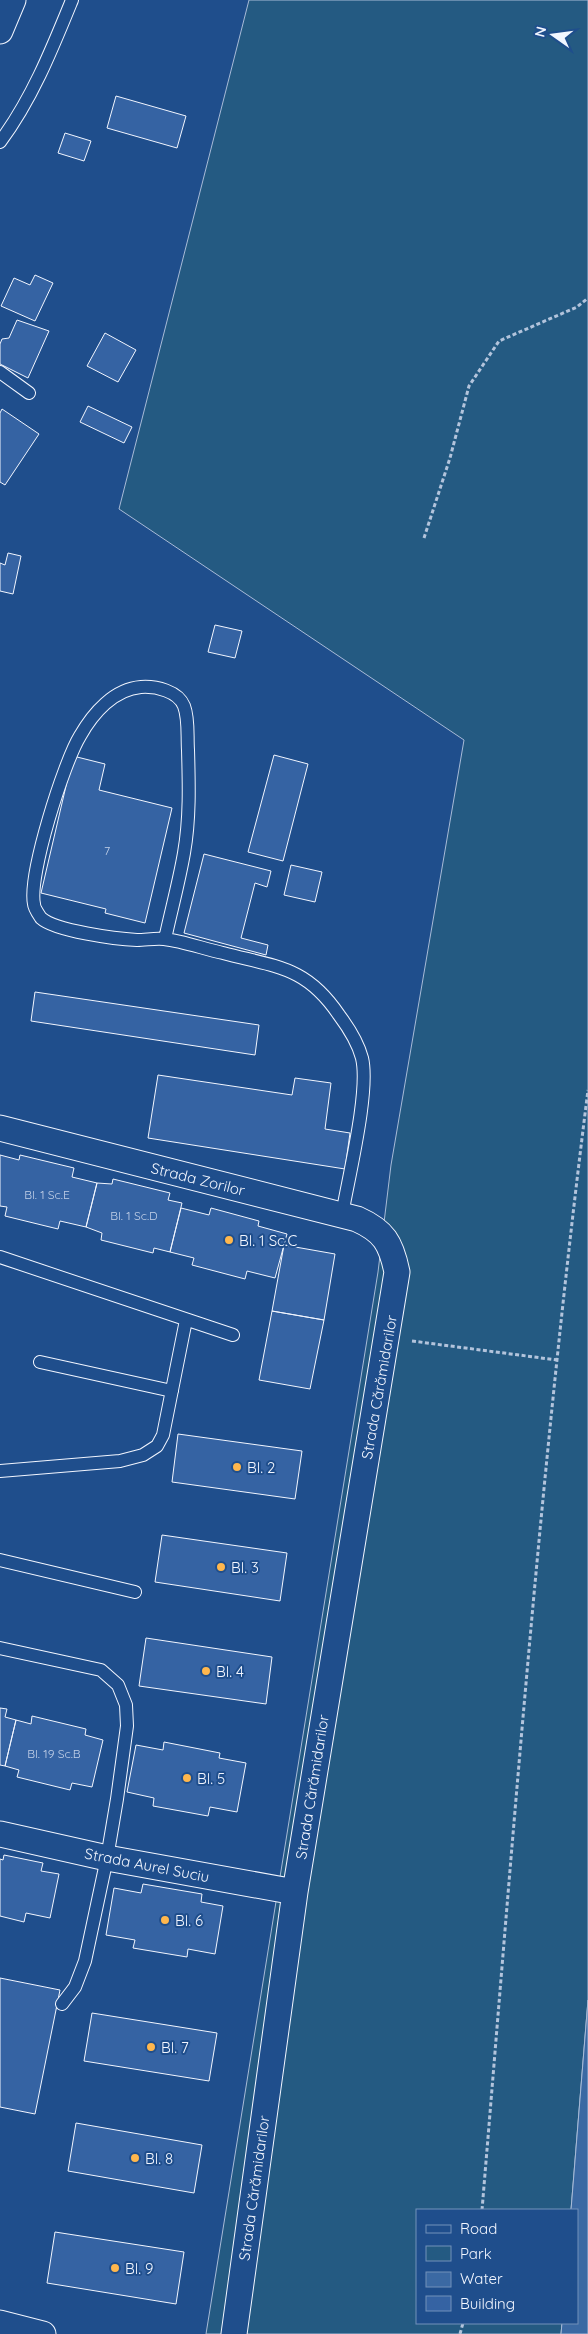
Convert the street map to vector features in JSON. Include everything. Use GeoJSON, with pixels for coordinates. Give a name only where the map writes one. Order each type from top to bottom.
{"type":"FeatureCollection","features":[{"type":"Feature","properties":{"kind":"street"},"geometry":{"type":"LineString","coordinates":[[0,31],[12,0]]}},
{"type":"Feature","properties":{"kind":"street","name":"Strada Zorilor"},"geometry":{"type":"LineString","coordinates":[[0,1128],[342,1215],[370,1225],[389,1243]]}},
{"type":"Feature","properties":{"kind":"street","name":"Strada Cărămidarilor"},"geometry":{"type":"LineString","coordinates":[[234,2334],[295,1892],[398,1272],[389,1243]]}},
{"type":"Feature","properties":{"kind":"street","name":"Strada Aurel Suciu"},"geometry":{"type":"LineString","coordinates":[[0,1834],[107,1858],[295,1892]]}},
{"type":"Feature","properties":{"kind":"street"},"geometry":{"type":"LineString","coordinates":[[0,2323],[43,2334]]}},
{"type":"Feature","properties":{"kind":"lane"},"geometry":{"type":"LineString","coordinates":[[0,142],[10,129],[47,64],[72,0]]}},
{"type":"Feature","properties":{"kind":"lane"},"geometry":{"type":"LineString","coordinates":[[0,372],[28,393]]}},
{"type":"Feature","properties":{"kind":"lane"},"geometry":{"type":"LineString","coordinates":[[165,939],[184,852],[189,802],[187,720],[184,705],[175,695],[161,689],[144,687],[125,690],[105,703],[80,734],[69,757],[46,827],[35,886],[34,904],[40,917],[51,924],[90,934],[134,940],[165,939],[300,975],[316,986],[348,1027],[362,1059],[363,1094],[342,1215]]}},
{"type":"Feature","properties":{"kind":"lane"},"geometry":{"type":"LineString","coordinates":[[0,1257],[232,1335]]}},
{"type":"Feature","properties":{"kind":"lane"},"geometry":{"type":"LineString","coordinates":[[0,1471],[120,1461],[143,1455],[156,1446],[163,1435],[186,1320]]}},
{"type":"Feature","properties":{"kind":"lane"},"geometry":{"type":"LineString","coordinates":[[40,1362],[172,1391]]}},
{"type":"Feature","properties":{"kind":"lane"},"geometry":{"type":"LineString","coordinates":[[0,1560],[135,1592]]}},
{"type":"Feature","properties":{"kind":"lane"},"geometry":{"type":"LineString","coordinates":[[0,1648],[101,1670],[118,1685],[126,1705],[127,1726],[107,1858],[85,1961],[75,1987],[62,2004]]}},
{"type":"Feature","properties":{"kind":"path"},"geometry":{"type":"LineString","coordinates":[[424,538],[450,458],[469,386],[499,341],[577,307],[588,298]]}},
{"type":"Feature","properties":{"kind":"path"},"geometry":{"type":"LineString","coordinates":[[482,2209],[525,1706],[570,1234],[588,1090]]}},
{"type":"Feature","properties":{"kind":"path"},"geometry":{"type":"LineString","coordinates":[[386,1338],[558,1360]]}},
{"type":"Feature","properties":{"kind":"green space"},"geometry":{"type":"Polygon","coordinates":[[[249,0],[588,0],[588,2000],[571,2209],[416,2209],[416,2324],[562,2324],[561,2334],[206,2334],[378,1272],[391,1165],[464,740],[119,509],[249,0]]]}},
{"type":"Feature","properties":{"kind":"water"},"geometry":{"type":"Polygon","coordinates":[[[588,2000],[588,2334],[561,2334],[562,2324],[578,2324],[578,2209],[571,2209],[588,2000]]]}},
{"type":"Feature","properties":{"kind":"building"},"geometry":{"type":"Polygon","coordinates":[[[116,96],[186,116],[177,148],[107,128],[116,96]]]}},
{"type":"Feature","properties":{"kind":"building"},"geometry":{"type":"Polygon","coordinates":[[[65,133],[91,141],[84,161],[58,153],[65,133]]]}},
{"type":"Feature","properties":{"kind":"building"},"geometry":{"type":"Polygon","coordinates":[[[35,275],[53,283],[35,321],[1,306],[14,278],[30,285],[35,275]]]}},
{"type":"Feature","properties":{"kind":"building"},"geometry":{"type":"Polygon","coordinates":[[[17,320],[49,331],[28,378],[0,364],[0,344],[2,339],[9,338],[17,320]]]}},
{"type":"Feature","properties":{"kind":"building"},"geometry":{"type":"Polygon","coordinates":[[[105,333],[136,350],[118,382],[87,366],[105,333]]]}},
{"type":"Feature","properties":{"kind":"building"},"geometry":{"type":"Polygon","coordinates":[[[88,406],[132,427],[124,443],[80,422],[88,406]]]}},
{"type":"Feature","properties":{"kind":"building"},"geometry":{"type":"Polygon","coordinates":[[[2,409],[39,434],[5,485],[0,482],[0,413],[2,409]]]}},
{"type":"Feature","properties":{"kind":"building"},"geometry":{"type":"Polygon","coordinates":[[[8,553],[21,556],[13,594],[0,591],[0,563],[5,565],[8,553]]]}},
{"type":"Feature","properties":{"kind":"building"},"geometry":{"type":"Polygon","coordinates":[[[215,625],[242,631],[235,658],[208,652],[215,625]]]}},
{"type":"Feature","properties":{"kind":"building"},"geometry":{"type":"Polygon","coordinates":[[[274,755],[308,764],[283,861],[248,852],[274,755]]]}},
{"type":"Feature","properties":{"kind":"building"},"geometry":{"type":"Polygon","coordinates":[[[73,756],[105,764],[99,790],[172,808],[145,923],[105,913],[106,909],[41,893],[73,756]]]}},
{"type":"Feature","properties":{"kind":"building"},"geometry":{"type":"Polygon","coordinates":[[[204,854],[271,871],[267,887],[255,883],[241,938],[268,945],[266,955],[184,933],[204,854]]]}},
{"type":"Feature","properties":{"kind":"building"},"geometry":{"type":"Polygon","coordinates":[[[291,865],[322,872],[315,902],[284,895],[291,865]]]}},
{"type":"Feature","properties":{"kind":"building"},"geometry":{"type":"Polygon","coordinates":[[[35,992],[259,1025],[255,1055],[31,1021],[35,992]]]}},
{"type":"Feature","properties":{"kind":"building"},"geometry":{"type":"Polygon","coordinates":[[[158,1075],[292,1095],[295,1078],[331,1083],[325,1129],[350,1133],[345,1169],[148,1138],[158,1075]]]}},
{"type":"Feature","properties":{"kind":"building","name":"Bl. 1 Sc.E"},"geometry":{"type":"Polygon","coordinates":[[[0,1155],[19,1160],[20,1155],[74,1168],[72,1177],[97,1183],[86,1227],[60,1221],[58,1229],[5,1216],[7,1207],[0,1206],[0,1155]]]}},
{"type":"Feature","properties":{"kind":"building","name":"Bl. 1 Sc.D"},"geometry":{"type":"Polygon","coordinates":[[[113,1179],[170,1193],[168,1200],[182,1203],[170,1252],[154,1248],[153,1253],[101,1240],[102,1233],[86,1227],[97,1183],[112,1184],[113,1179]]]}},
{"type":"Feature","properties":{"kind":"building","name":"Bl. 1 Sc.C"},"geometry":{"type":"Polygon","coordinates":[[[181,1208],[209,1215],[211,1208],[259,1221],[258,1226],[287,1234],[275,1278],[247,1271],[245,1279],[192,1265],[194,1258],[170,1252],[181,1208]]]}},
{"type":"Feature","properties":{"kind":"building"},"geometry":{"type":"Polygon","coordinates":[[[284,1245],[335,1254],[324,1320],[272,1311],[284,1245]]]}},
{"type":"Feature","properties":{"kind":"building"},"geometry":{"type":"Polygon","coordinates":[[[272,1311],[324,1320],[310,1389],[259,1380],[272,1311]]]}},
{"type":"Feature","properties":{"kind":"building","name":"Bl. 2"},"geometry":{"type":"Polygon","coordinates":[[[178,1434],[302,1451],[295,1499],[172,1482],[178,1434]]]}},
{"type":"Feature","properties":{"kind":"building","name":"Bl. 3"},"geometry":{"type":"Polygon","coordinates":[[[162,1535],[287,1553],[280,1601],[155,1582],[162,1535]]]}},
{"type":"Feature","properties":{"kind":"building","name":"Bl. 4"},"geometry":{"type":"Polygon","coordinates":[[[146,1638],[272,1657],[266,1704],[139,1686],[146,1638]]]}},
{"type":"Feature","properties":{"kind":"building"},"geometry":{"type":"Polygon","coordinates":[[[0,1708],[7,1709],[5,1717],[16,1720],[5,1766],[0,1765],[0,1708]]]}},
{"type":"Feature","properties":{"kind":"building","name":"Bl. 19 Sc.B"},"geometry":{"type":"Polygon","coordinates":[[[32,1716],[86,1729],[85,1735],[103,1740],[92,1787],[72,1783],[70,1790],[17,1777],[19,1770],[5,1766],[16,1720],[31,1724],[32,1716]]]}},
{"type":"Feature","properties":{"kind":"building","name":"Bl. 5"},"geometry":{"type":"Polygon","coordinates":[[[164,1742],[220,1753],[219,1758],[246,1763],[237,1812],[210,1807],[208,1816],[153,1806],[154,1798],[127,1792],[136,1745],[163,1750],[164,1742]]]}},
{"type":"Feature","properties":{"kind":"building"},"geometry":{"type":"Polygon","coordinates":[[[4,1855],[43,1863],[41,1871],[59,1874],[50,1918],[26,1913],[24,1922],[0,1916],[0,1859],[3,1860],[4,1855]]]}},
{"type":"Feature","properties":{"kind":"building","name":"Bl. 6"},"geometry":{"type":"Polygon","coordinates":[[[143,1884],[202,1894],[201,1902],[223,1906],[215,1954],[188,1949],[187,1957],[133,1948],[135,1940],[106,1935],[114,1888],[141,1893],[143,1884]]]}},
{"type":"Feature","properties":{"kind":"building"},"geometry":{"type":"Polygon","coordinates":[[[0,1978],[60,1990],[35,2114],[0,2107],[0,1978]]]}},
{"type":"Feature","properties":{"kind":"building","name":"Bl. 7"},"geometry":{"type":"Polygon","coordinates":[[[92,2013],[217,2033],[209,2081],[84,2061],[92,2013]]]}},
{"type":"Feature","properties":{"kind":"building","name":"Bl. 8"},"geometry":{"type":"Polygon","coordinates":[[[76,2123],[202,2145],[194,2193],[68,2171],[76,2123]]]}},
{"type":"Feature","properties":{"kind":"building","name":"Bl. 9"},"geometry":{"type":"Polygon","coordinates":[[[55,2232],[184,2252],[176,2304],[47,2283],[55,2232]]]}},
{"type":"Feature","properties":{"kind":"place","name":"Bl. 1 Sc.C"},"geometry":{"type":"Point","coordinates":[229,1240]}},
{"type":"Feature","properties":{"kind":"place","name":"Bl. 2"},"geometry":{"type":"Point","coordinates":[237,1467]}},
{"type":"Feature","properties":{"kind":"place","name":"Bl. 3"},"geometry":{"type":"Point","coordinates":[221,1567]}},
{"type":"Feature","properties":{"kind":"place","name":"Bl. 4"},"geometry":{"type":"Point","coordinates":[206,1671]}},
{"type":"Feature","properties":{"kind":"place","name":"Bl. 5"},"geometry":{"type":"Point","coordinates":[187,1778]}},
{"type":"Feature","properties":{"kind":"place","name":"Bl. 6"},"geometry":{"type":"Point","coordinates":[165,1920]}},
{"type":"Feature","properties":{"kind":"place","name":"Bl. 7"},"geometry":{"type":"Point","coordinates":[151,2047]}},
{"type":"Feature","properties":{"kind":"place","name":"Bl. 8"},"geometry":{"type":"Point","coordinates":[135,2158]}},
{"type":"Feature","properties":{"kind":"place","name":"Bl. 9"},"geometry":{"type":"Point","coordinates":[115,2268]}}]}
